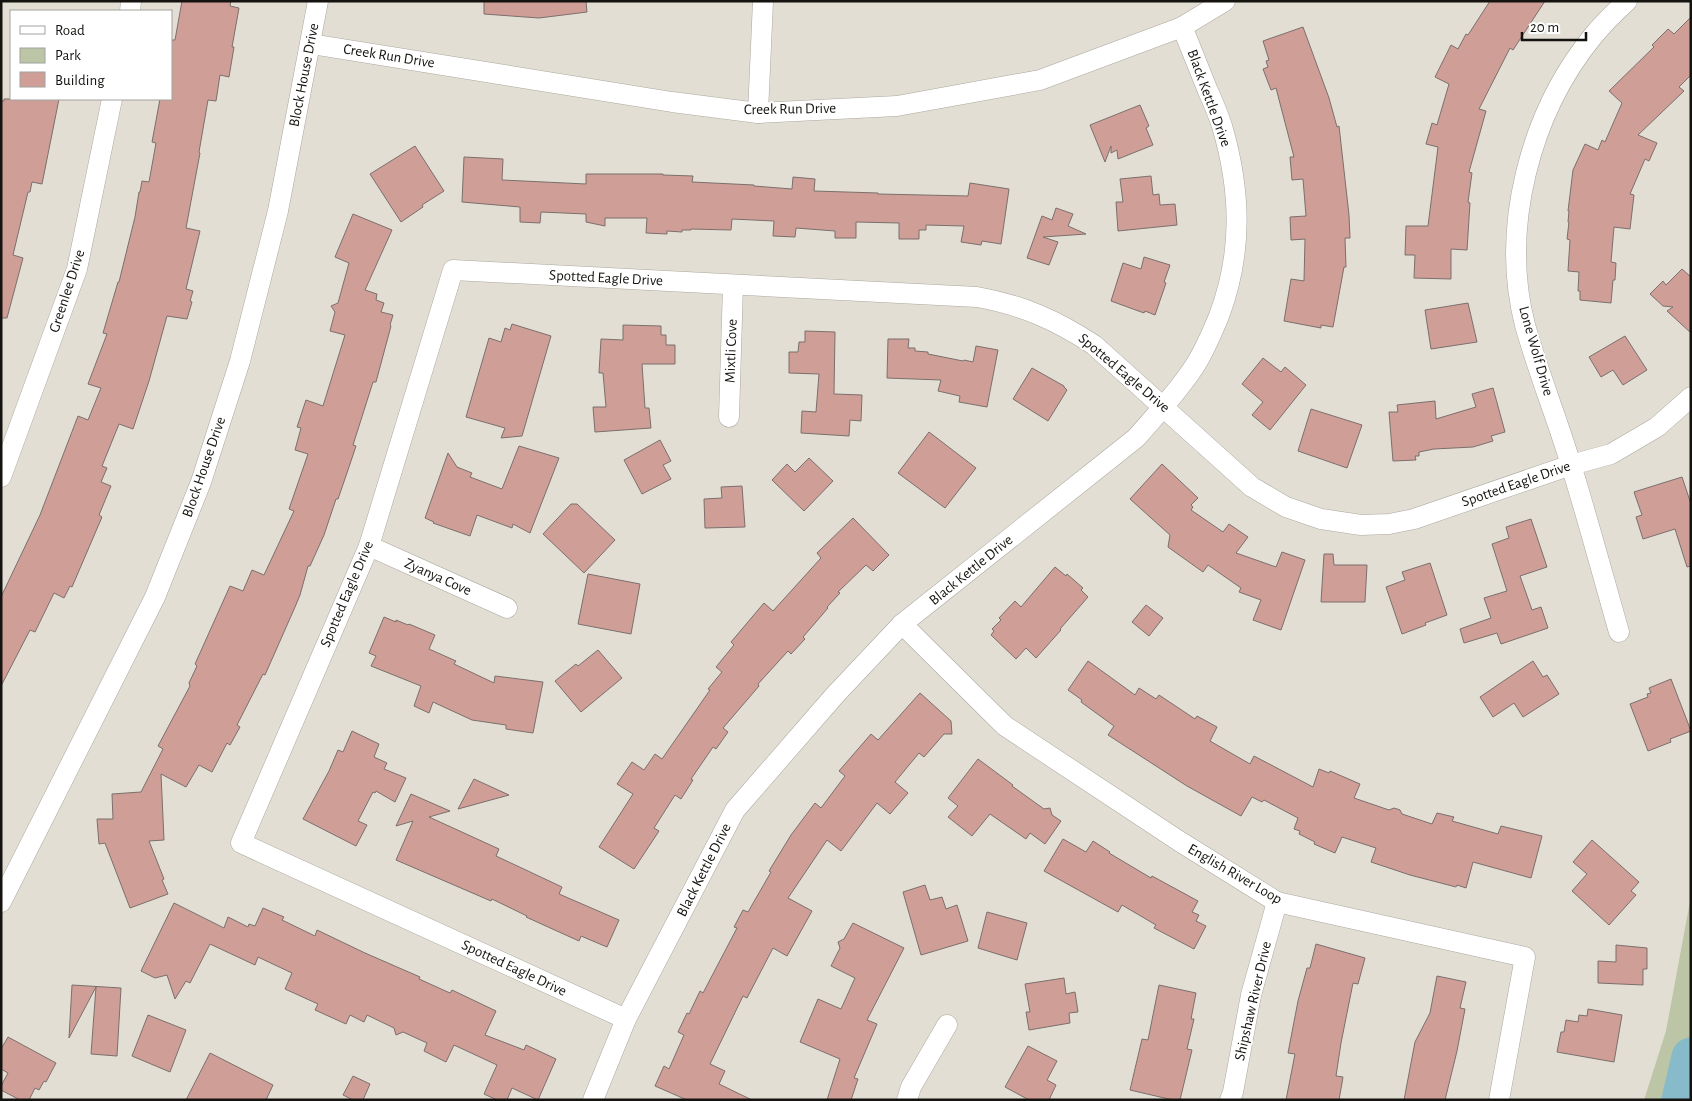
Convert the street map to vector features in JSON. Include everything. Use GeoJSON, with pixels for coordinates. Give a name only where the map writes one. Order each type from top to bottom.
{"type":"FeatureCollection","features":[{"type":"Feature","properties":{"kind":"street","name":"Block House Drive"},"geometry":{"type":"LineString","coordinates":[[1,902],[155,597],[201,482],[240,361],[278,210],[318,1]]}},
{"type":"Feature","properties":{"kind":"street"},"geometry":{"type":"LineString","coordinates":[[758,112],[763,1]]}},
{"type":"Feature","properties":{"kind":"street","name":"Creek Run Drive"},"geometry":{"type":"LineString","coordinates":[[311,44],[672,102],[758,112],[897,106],[1040,80],[1182,27],[1225,1]]}},
{"type":"Feature","properties":{"kind":"street","name":"Lone Wolf Drive"},"geometry":{"type":"LineString","coordinates":[[1619,632],[1571,465],[1525,324],[1517,278],[1518,225],[1527,166],[1540,126],[1572,65],[1593,36],[1627,1]]}},
{"type":"Feature","properties":{"kind":"street","name":"Black Kettle Drive"},"geometry":{"type":"LineString","coordinates":[[593,1100],[626,1019],[735,810],[834,695],[902,624],[1136,438],[1194,367],[1212,334],[1232,274],[1237,241],[1237,210],[1233,168],[1221,124],[1182,27]]}},
{"type":"Feature","properties":{"kind":"street","name":"Greenlee Drive"},"geometry":{"type":"LineString","coordinates":[[1,477],[77,269],[112,100]]}},
{"type":"Feature","properties":{"kind":"street","name":"Spotted Eagle Drive"},"geometry":{"type":"LineString","coordinates":[[626,1019],[241,843],[369,546],[453,270],[733,286],[977,297],[1002,302],[1066,326],[1087,340],[1164,406],[1252,487],[1286,507],[1322,519],[1360,525],[1390,524],[1414,519],[1571,465],[1611,454],[1657,427],[1691,397]]}},
{"type":"Feature","properties":{"kind":"street","name":"Mixtli Cove"},"geometry":{"type":"LineString","coordinates":[[729,417],[733,286]]}},
{"type":"Feature","properties":{"kind":"street","name":"Zyanya Cove"},"geometry":{"type":"LineString","coordinates":[[369,546],[507,608]]}},
{"type":"Feature","properties":{"kind":"street","name":"English River Loop"},"geometry":{"type":"LineString","coordinates":[[902,624],[1005,726],[1179,841],[1278,902],[1525,957],[1499,1100]]}},
{"type":"Feature","properties":{"kind":"street","name":"Shipshaw River Drive"},"geometry":{"type":"LineString","coordinates":[[1230,1100],[1251,995],[1278,902]]}},
{"type":"Feature","properties":{"kind":"street"},"geometry":{"type":"LineString","coordinates":[[907,1100],[911,1087],[947,1025]]}},
{"type":"Feature","properties":{"kind":"green space"},"geometry":{"type":"Polygon","coordinates":[[[1691,896],[1691,1100],[1644,1100],[1666,1031],[1691,896]]]}},
{"type":"Feature","properties":{"kind":"building"},"geometry":{"type":"Polygon","coordinates":[[[182,1],[231,1],[230,6],[239,8],[229,77],[220,75],[216,101],[208,100],[186,228],[200,231],[186,289],[193,291],[190,301],[192,302],[187,319],[167,316],[133,429],[119,424],[102,466],[107,468],[101,482],[111,486],[99,515],[102,517],[72,587],[70,586],[64,598],[54,593],[35,632],[30,630],[1,686],[1,597],[40,515],[78,416],[88,420],[101,388],[88,384],[107,334],[103,333],[119,282],[142,181],[149,182],[156,143],[152,142],[160,100],[172,100],[172,40],[175,40],[182,1]]]}},
{"type":"Feature","properties":{"kind":"building"},"geometry":{"type":"Polygon","coordinates":[[[484,1],[586,1],[587,12],[539,18],[484,14],[484,1]]]}},
{"type":"Feature","properties":{"kind":"building"},"geometry":{"type":"Polygon","coordinates":[[[1490,1],[1545,1],[1513,50],[1510,48],[1479,109],[1486,111],[1469,172],[1472,173],[1468,202],[1470,203],[1467,250],[1451,249],[1451,279],[1414,278],[1415,255],[1405,255],[1406,226],[1428,226],[1438,147],[1426,144],[1432,123],[1437,125],[1449,84],[1435,77],[1451,45],[1458,49],[1466,34],[1468,35],[1490,1]]]}},
{"type":"Feature","properties":{"kind":"building"},"geometry":{"type":"Polygon","coordinates":[[[1691,17],[1691,75],[1679,87],[1684,91],[1638,135],[1657,143],[1649,161],[1645,159],[1630,194],[1634,195],[1630,229],[1614,227],[1611,262],[1616,263],[1611,303],[1580,300],[1580,291],[1578,291],[1579,272],[1568,271],[1570,240],[1567,239],[1568,211],[1573,170],[1585,144],[1598,150],[1602,140],[1605,142],[1622,103],[1609,91],[1654,47],[1652,45],[1668,29],[1674,34],[1691,17]]]}},
{"type":"Feature","properties":{"kind":"building"},"geometry":{"type":"Polygon","coordinates":[[[1303,27],[1329,98],[1337,127],[1339,126],[1349,215],[1350,238],[1345,238],[1346,267],[1344,267],[1333,327],[1321,325],[1321,328],[1284,321],[1291,279],[1304,281],[1305,239],[1291,240],[1290,217],[1306,216],[1303,179],[1292,180],[1290,157],[1294,157],[1276,88],[1271,90],[1263,69],[1268,67],[1266,61],[1269,60],[1263,41],[1303,27]]]}},
{"type":"Feature","properties":{"kind":"building"},"geometry":{"type":"Polygon","coordinates":[[[4,99],[59,100],[42,184],[32,182],[30,192],[28,192],[13,255],[23,258],[7,318],[1,318],[1,101],[4,101],[4,99]]]}},
{"type":"Feature","properties":{"kind":"building"},"geometry":{"type":"Polygon","coordinates":[[[1140,105],[1149,126],[1146,128],[1153,145],[1118,159],[1117,150],[1111,153],[1111,146],[1105,162],[1090,125],[1140,105]]]}},
{"type":"Feature","properties":{"kind":"building"},"geometry":{"type":"Polygon","coordinates":[[[415,146],[444,191],[422,205],[423,207],[401,222],[370,174],[415,146]]]}},
{"type":"Feature","properties":{"kind":"building"},"geometry":{"type":"Polygon","coordinates":[[[464,157],[503,159],[502,180],[586,184],[586,174],[663,174],[693,176],[692,182],[792,189],[793,177],[815,179],[814,191],[878,194],[968,196],[970,183],[1009,189],[1001,244],[982,241],[981,245],[961,242],[964,226],[926,225],[926,230],[919,230],[919,239],[899,239],[899,223],[856,222],[856,238],[835,238],[835,231],[796,228],[795,237],[773,236],[774,221],[732,219],[731,230],[691,229],[682,230],[682,232],[667,231],[667,234],[646,233],[647,218],[605,218],[605,226],[586,222],[586,214],[541,212],[540,223],[520,222],[520,207],[462,202],[464,157]]]}},
{"type":"Feature","properties":{"kind":"building"},"geometry":{"type":"Polygon","coordinates":[[[1151,176],[1153,195],[1159,194],[1160,205],[1175,204],[1177,225],[1118,231],[1116,202],[1123,202],[1120,179],[1151,176]]]}},
{"type":"Feature","properties":{"kind":"building"},"geometry":{"type":"Polygon","coordinates":[[[1056,208],[1073,214],[1068,226],[1086,234],[1043,237],[1058,242],[1049,265],[1027,258],[1042,216],[1052,220],[1056,208]]]}},
{"type":"Feature","properties":{"kind":"building"},"geometry":{"type":"Polygon","coordinates":[[[353,214],[392,230],[365,290],[377,294],[376,300],[384,303],[381,312],[393,315],[376,382],[373,382],[353,445],[356,446],[324,535],[310,566],[308,566],[295,607],[265,675],[263,674],[237,725],[240,727],[230,745],[227,743],[212,772],[199,765],[186,787],[161,774],[164,840],[149,841],[168,894],[130,908],[105,843],[99,844],[97,819],[113,819],[112,794],[141,792],[163,749],[158,746],[190,686],[189,683],[197,666],[195,664],[230,586],[243,591],[252,570],[264,575],[294,511],[289,509],[308,454],[295,450],[301,428],[297,427],[306,400],[323,406],[345,335],[330,331],[335,312],[331,306],[338,303],[349,263],[335,257],[353,214]]]}},
{"type":"Feature","properties":{"kind":"building"},"geometry":{"type":"Polygon","coordinates":[[[1144,257],[1170,265],[1155,315],[1111,301],[1123,263],[1141,269],[1144,257]]]}},
{"type":"Feature","properties":{"kind":"building"},"geometry":{"type":"Polygon","coordinates":[[[1682,269],[1691,277],[1691,333],[1667,311],[1673,307],[1663,306],[1650,294],[1663,281],[1666,285],[1682,269]]]}},
{"type":"Feature","properties":{"kind":"building"},"geometry":{"type":"Polygon","coordinates":[[[1468,303],[1477,342],[1431,349],[1425,310],[1468,303]]]}},
{"type":"Feature","properties":{"kind":"building"},"geometry":{"type":"Polygon","coordinates":[[[512,324],[551,336],[522,436],[501,438],[505,428],[466,417],[489,338],[501,342],[505,328],[510,330],[512,324]]]}},
{"type":"Feature","properties":{"kind":"building"},"geometry":{"type":"Polygon","coordinates":[[[623,325],[661,326],[661,335],[666,335],[666,345],[675,345],[675,364],[642,364],[645,408],[649,408],[651,428],[595,432],[593,407],[606,407],[603,373],[599,373],[601,339],[623,340],[623,325]]]}},
{"type":"Feature","properties":{"kind":"building"},"geometry":{"type":"Polygon","coordinates":[[[805,331],[835,332],[834,394],[862,395],[861,421],[850,420],[849,436],[801,433],[802,411],[816,412],[819,374],[789,373],[789,352],[798,352],[799,342],[805,342],[805,331]]]}},
{"type":"Feature","properties":{"kind":"building"},"geometry":{"type":"Polygon","coordinates":[[[1625,336],[1647,370],[1623,385],[1613,370],[1601,377],[1589,357],[1625,336]]]}},
{"type":"Feature","properties":{"kind":"building"},"geometry":{"type":"Polygon","coordinates":[[[888,339],[909,339],[908,348],[915,348],[915,351],[973,362],[976,346],[998,350],[987,407],[959,402],[960,396],[938,391],[941,380],[887,378],[888,339]]]}},
{"type":"Feature","properties":{"kind":"building"},"geometry":{"type":"Polygon","coordinates":[[[1263,358],[1281,372],[1285,367],[1306,385],[1270,430],[1252,415],[1263,402],[1242,384],[1263,358]]]}},
{"type":"Feature","properties":{"kind":"building"},"geometry":{"type":"Polygon","coordinates":[[[1032,368],[1064,386],[1067,390],[1048,421],[1013,399],[1032,368]]]}},
{"type":"Feature","properties":{"kind":"building"},"geometry":{"type":"Polygon","coordinates":[[[1493,388],[1505,432],[1491,436],[1493,441],[1473,447],[1434,449],[1419,452],[1419,456],[1415,456],[1416,460],[1393,461],[1389,412],[1398,412],[1397,405],[1435,401],[1436,419],[1476,407],[1472,394],[1493,388]]]}},
{"type":"Feature","properties":{"kind":"building"},"geometry":{"type":"Polygon","coordinates":[[[1311,409],[1362,425],[1347,468],[1298,451],[1311,409]]]}},
{"type":"Feature","properties":{"kind":"building"},"geometry":{"type":"Polygon","coordinates":[[[929,432],[976,468],[945,508],[898,473],[929,432]]]}},
{"type":"Feature","properties":{"kind":"building"},"geometry":{"type":"Polygon","coordinates":[[[660,440],[671,461],[663,465],[671,479],[642,494],[624,460],[660,440]]]}},
{"type":"Feature","properties":{"kind":"building"},"geometry":{"type":"Polygon","coordinates":[[[519,446],[559,458],[530,533],[513,524],[512,528],[477,515],[470,536],[433,523],[425,518],[448,453],[457,467],[472,473],[470,477],[502,489],[519,446]]]}},
{"type":"Feature","properties":{"kind":"building"},"geometry":{"type":"Polygon","coordinates":[[[809,458],[833,481],[804,511],[772,480],[787,464],[795,472],[809,458]]]}},
{"type":"Feature","properties":{"kind":"building"},"geometry":{"type":"Polygon","coordinates":[[[1162,464],[1198,498],[1191,505],[1193,507],[1191,510],[1223,532],[1229,524],[1248,537],[1236,553],[1276,567],[1282,552],[1305,560],[1281,630],[1253,620],[1261,600],[1239,592],[1241,588],[1208,565],[1203,572],[1168,547],[1170,535],[1130,499],[1162,464]]]}},
{"type":"Feature","properties":{"kind":"building"},"geometry":{"type":"Polygon","coordinates":[[[1682,477],[1691,504],[1691,566],[1687,567],[1675,529],[1643,539],[1636,517],[1642,515],[1634,492],[1682,477]]]}},
{"type":"Feature","properties":{"kind":"building"},"geometry":{"type":"Polygon","coordinates":[[[742,486],[745,527],[705,528],[704,499],[722,498],[721,487],[742,486]]]}},
{"type":"Feature","properties":{"kind":"building"},"geometry":{"type":"Polygon","coordinates":[[[571,504],[577,504],[615,540],[584,573],[543,534],[571,504]]]}},
{"type":"Feature","properties":{"kind":"building"},"geometry":{"type":"Polygon","coordinates":[[[853,518],[889,555],[873,571],[866,565],[838,592],[840,593],[803,637],[805,639],[791,654],[788,651],[758,684],[759,686],[723,728],[728,732],[716,749],[713,747],[691,779],[693,780],[681,799],[675,795],[654,828],[659,831],[634,869],[599,847],[633,794],[617,784],[632,762],[644,770],[655,754],[662,759],[710,690],[708,689],[722,672],[716,667],[734,645],[731,642],[764,603],[773,611],[821,558],[817,553],[853,518]]]}},
{"type":"Feature","properties":{"kind":"building"},"geometry":{"type":"Polygon","coordinates":[[[1531,519],[1547,567],[1520,576],[1532,610],[1541,607],[1548,628],[1501,644],[1497,633],[1464,643],[1460,629],[1491,618],[1484,598],[1507,591],[1492,544],[1509,538],[1506,527],[1531,519]]]}},
{"type":"Feature","properties":{"kind":"building"},"geometry":{"type":"Polygon","coordinates":[[[1324,554],[1333,554],[1334,565],[1367,565],[1365,602],[1321,602],[1324,554]]]}},
{"type":"Feature","properties":{"kind":"building"},"geometry":{"type":"Polygon","coordinates":[[[1430,563],[1447,615],[1402,634],[1386,587],[1405,580],[1402,572],[1430,563]]]}},
{"type":"Feature","properties":{"kind":"building"},"geometry":{"type":"Polygon","coordinates":[[[1055,567],[1066,576],[1067,574],[1083,588],[1081,590],[1088,597],[1036,658],[1026,648],[1016,659],[991,635],[994,631],[992,629],[1001,620],[999,618],[1015,601],[1021,607],[1055,567]]]}},
{"type":"Feature","properties":{"kind":"building"},"geometry":{"type":"Polygon","coordinates":[[[588,574],[640,584],[631,634],[578,624],[588,574]]]}},
{"type":"Feature","properties":{"kind":"building"},"geometry":{"type":"Polygon","coordinates":[[[1146,605],[1163,618],[1149,636],[1132,622],[1146,605]]]}},
{"type":"Feature","properties":{"kind":"building"},"geometry":{"type":"Polygon","coordinates":[[[384,617],[396,622],[396,620],[409,624],[435,635],[429,649],[456,661],[454,664],[494,683],[495,676],[543,682],[533,733],[506,729],[506,725],[472,720],[433,702],[429,713],[414,706],[421,686],[371,666],[376,656],[369,653],[384,617]]]}},
{"type":"Feature","properties":{"kind":"building"},"geometry":{"type":"Polygon","coordinates":[[[598,650],[622,678],[581,712],[555,681],[576,664],[578,666],[598,650]]]}},
{"type":"Feature","properties":{"kind":"building"},"geometry":{"type":"Polygon","coordinates":[[[1088,661],[1135,695],[1139,688],[1156,699],[1159,695],[1195,719],[1197,716],[1217,727],[1210,741],[1250,764],[1254,756],[1313,787],[1319,769],[1329,773],[1330,771],[1360,784],[1354,798],[1389,810],[1394,808],[1400,810],[1402,814],[1432,824],[1437,813],[1454,817],[1452,821],[1498,834],[1501,826],[1542,836],[1531,878],[1473,862],[1466,888],[1457,885],[1456,887],[1371,862],[1376,848],[1342,837],[1335,853],[1314,844],[1315,842],[1299,834],[1300,831],[1294,829],[1298,818],[1264,800],[1262,802],[1252,797],[1241,816],[1187,786],[1108,735],[1114,726],[1068,690],[1088,661]]]}},
{"type":"Feature","properties":{"kind":"building"},"geometry":{"type":"Polygon","coordinates":[[[1533,661],[1543,677],[1547,675],[1559,694],[1523,717],[1514,703],[1493,717],[1480,697],[1533,661]]]}},
{"type":"Feature","properties":{"kind":"building"},"geometry":{"type":"Polygon","coordinates":[[[1671,679],[1691,731],[1670,739],[1671,742],[1648,751],[1630,704],[1648,697],[1647,694],[1651,693],[1649,688],[1671,679]]]}},
{"type":"Feature","properties":{"kind":"building"},"geometry":{"type":"Polygon","coordinates":[[[920,693],[951,721],[952,734],[944,734],[924,757],[919,753],[895,782],[908,793],[890,814],[877,803],[841,851],[827,840],[788,898],[812,911],[787,956],[773,948],[747,998],[743,996],[710,1064],[725,1071],[719,1084],[752,1100],[687,1100],[655,1086],[664,1066],[669,1069],[684,1035],[678,1032],[687,1013],[689,1014],[700,991],[703,993],[737,928],[734,927],[743,910],[748,912],[771,872],[769,871],[791,835],[815,803],[821,808],[845,776],[839,771],[871,734],[878,740],[920,693]]]}},
{"type":"Feature","properties":{"kind":"building"},"geometry":{"type":"Polygon","coordinates":[[[352,731],[379,744],[374,757],[387,763],[384,769],[406,778],[395,802],[376,791],[375,793],[373,792],[358,821],[367,825],[356,846],[303,819],[338,750],[343,752],[352,731]]]}},
{"type":"Feature","properties":{"kind":"building"},"geometry":{"type":"Polygon","coordinates":[[[978,759],[1044,809],[1050,808],[1052,815],[1061,821],[1045,844],[1030,833],[1026,839],[990,814],[972,836],[948,817],[958,806],[948,798],[978,759]]]}},
{"type":"Feature","properties":{"kind":"building"},"geometry":{"type":"Polygon","coordinates":[[[474,779],[509,795],[458,809],[474,779]]]}},
{"type":"Feature","properties":{"kind":"building"},"geometry":{"type":"Polygon","coordinates":[[[411,794],[450,811],[429,817],[499,849],[496,856],[562,887],[559,894],[619,920],[607,947],[581,936],[579,941],[492,899],[491,901],[396,860],[413,821],[396,826],[411,794]]]}},
{"type":"Feature","properties":{"kind":"building"},"geometry":{"type":"Polygon","coordinates":[[[1063,839],[1086,852],[1093,841],[1109,853],[1151,878],[1152,876],[1198,901],[1192,912],[1199,915],[1196,921],[1206,926],[1194,949],[1154,928],[1156,925],[1122,905],[1118,912],[1044,871],[1063,839]]]}},
{"type":"Feature","properties":{"kind":"building"},"geometry":{"type":"Polygon","coordinates":[[[1592,840],[1639,882],[1631,891],[1636,895],[1609,925],[1572,891],[1587,874],[1573,862],[1592,840]]]}},
{"type":"Feature","properties":{"kind":"building"},"geometry":{"type":"Polygon","coordinates":[[[925,885],[930,900],[942,897],[946,909],[957,905],[968,941],[921,955],[903,892],[925,885]]]}},
{"type":"Feature","properties":{"kind":"building"},"geometry":{"type":"Polygon","coordinates":[[[174,903],[224,928],[228,917],[248,927],[249,924],[255,926],[263,908],[284,917],[282,920],[315,936],[317,930],[420,977],[419,979],[450,993],[452,990],[496,1011],[485,1035],[524,1050],[526,1045],[556,1059],[538,1100],[512,1088],[507,1100],[497,1100],[484,1094],[497,1065],[454,1045],[446,1062],[424,1051],[427,1043],[403,1032],[396,1035],[394,1028],[367,1015],[364,1022],[350,1015],[346,1024],[315,1010],[318,1004],[285,989],[292,973],[258,957],[255,965],[210,944],[190,983],[186,981],[175,999],[167,975],[155,978],[141,971],[174,903]]]}},
{"type":"Feature","properties":{"kind":"building"},"geometry":{"type":"Polygon","coordinates":[[[987,912],[1027,923],[1017,960],[978,948],[987,912]]]}},
{"type":"Feature","properties":{"kind":"building"},"geometry":{"type":"Polygon","coordinates":[[[853,923],[904,948],[867,1020],[877,1024],[854,1078],[858,1079],[851,1100],[827,1100],[840,1059],[800,1042],[818,999],[841,1009],[855,978],[831,966],[840,948],[838,942],[844,939],[853,923]]]}},
{"type":"Feature","properties":{"kind":"building"},"geometry":{"type":"Polygon","coordinates":[[[1316,944],[1365,958],[1358,984],[1353,983],[1341,1043],[1336,1076],[1343,1077],[1339,1100],[1286,1100],[1295,1054],[1288,1053],[1298,1001],[1307,968],[1310,968],[1316,944]]]}},
{"type":"Feature","properties":{"kind":"building"},"geometry":{"type":"Polygon","coordinates":[[[1616,945],[1647,948],[1647,969],[1643,969],[1643,985],[1598,983],[1598,961],[1616,962],[1616,945]]]}},
{"type":"Feature","properties":{"kind":"building"},"geometry":{"type":"Polygon","coordinates":[[[1437,976],[1466,982],[1460,1008],[1465,1009],[1445,1100],[1404,1100],[1415,1042],[1430,1013],[1437,976]]]}},
{"type":"Feature","properties":{"kind":"building"},"geometry":{"type":"Polygon","coordinates":[[[1064,978],[1066,994],[1075,992],[1078,1012],[1069,1013],[1070,1023],[1029,1030],[1026,1012],[1030,1012],[1025,984],[1064,978]]]}},
{"type":"Feature","properties":{"kind":"building"},"geometry":{"type":"Polygon","coordinates":[[[72,985],[121,988],[117,1056],[91,1054],[96,987],[69,1038],[72,985]]]}},
{"type":"Feature","properties":{"kind":"building"},"geometry":{"type":"Polygon","coordinates":[[[1159,985],[1196,993],[1191,1019],[1194,1019],[1187,1049],[1192,1050],[1180,1100],[1130,1090],[1142,1039],[1148,1040],[1159,985]]]}},
{"type":"Feature","properties":{"kind":"building"},"geometry":{"type":"Polygon","coordinates":[[[1588,1009],[1622,1015],[1614,1062],[1557,1052],[1561,1032],[1564,1032],[1566,1020],[1578,1022],[1579,1015],[1587,1016],[1588,1009]]]}},
{"type":"Feature","properties":{"kind":"building"},"geometry":{"type":"Polygon","coordinates":[[[148,1015],[186,1030],[170,1072],[132,1056],[148,1015]]]}},
{"type":"Feature","properties":{"kind":"building"},"geometry":{"type":"Polygon","coordinates":[[[8,1037],[56,1063],[46,1082],[44,1081],[39,1090],[35,1088],[29,1100],[20,1100],[1,1090],[1,1086],[8,1073],[1,1069],[1,1049],[8,1037]]]}},
{"type":"Feature","properties":{"kind":"building"},"geometry":{"type":"Polygon","coordinates":[[[1028,1046],[1057,1061],[1047,1080],[1056,1085],[1049,1100],[1029,1100],[1005,1087],[1028,1046]]]}},
{"type":"Feature","properties":{"kind":"building"},"geometry":{"type":"Polygon","coordinates":[[[210,1053],[273,1085],[266,1100],[186,1100],[210,1053]]]}},
{"type":"Feature","properties":{"kind":"building"},"geometry":{"type":"Polygon","coordinates":[[[353,1076],[370,1084],[363,1100],[353,1100],[343,1095],[353,1076]]]}},
{"type":"Feature","properties":{"kind":"waterway"},"geometry":{"type":"LineString","coordinates":[[1681,1100],[1691,1057]]}}]}
